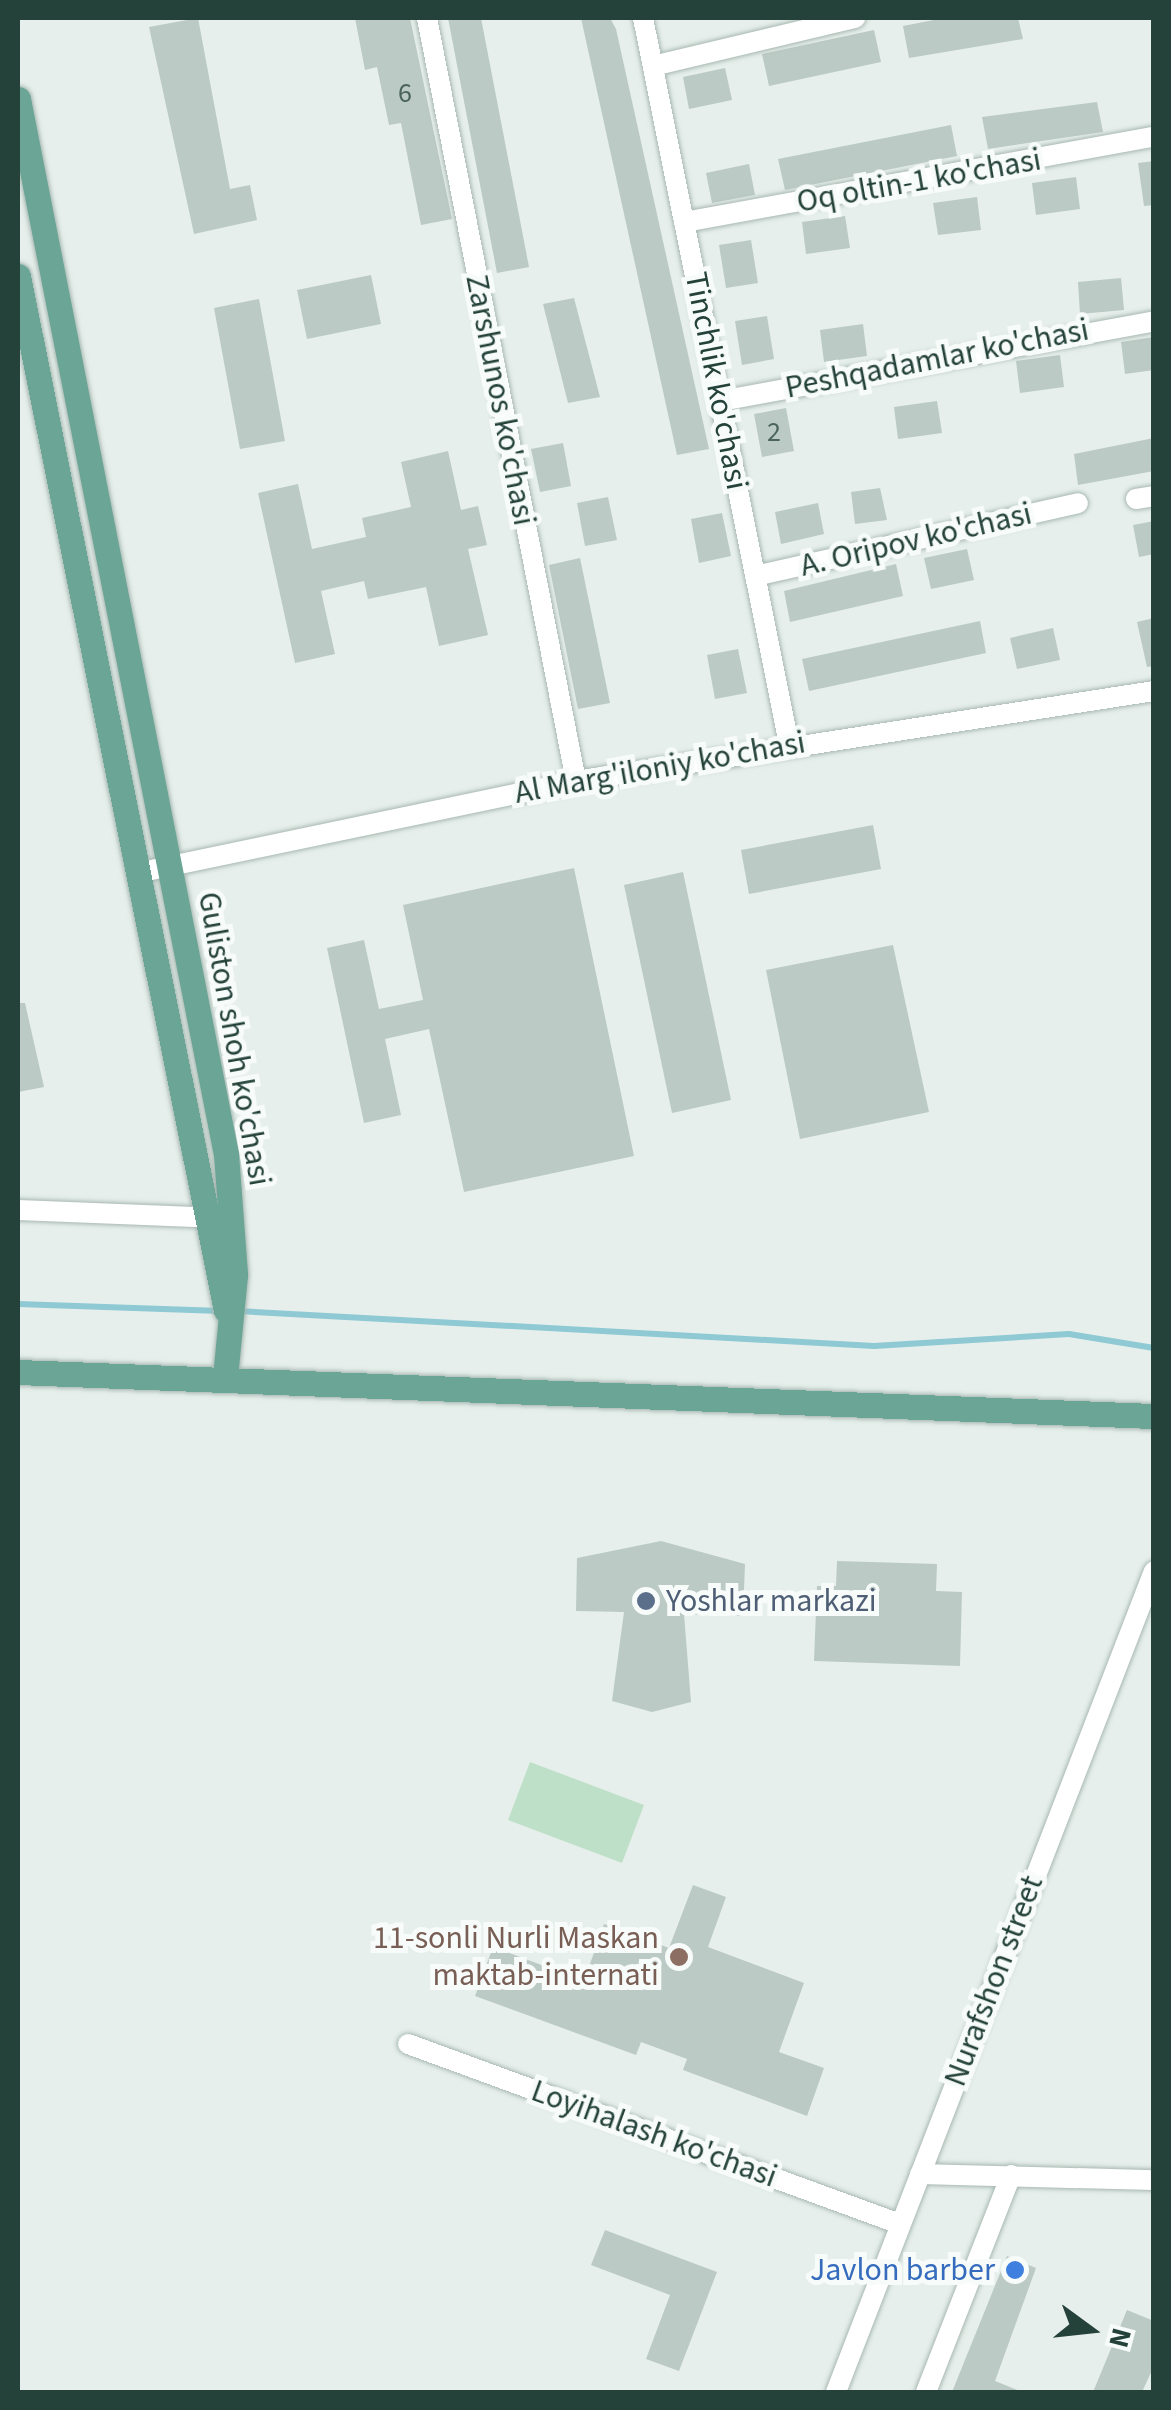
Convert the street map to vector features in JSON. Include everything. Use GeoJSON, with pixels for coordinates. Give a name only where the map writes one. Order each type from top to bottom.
{"type":"FeatureCollection","features":[{"type":"Feature","properties":{"kind":"main road","name":"Guliston shoh ko'chasi"},"geometry":{"type":"LineString","coordinates":[[18,99],[170,865],[231,1216],[235,1276],[226,1310]]}},
{"type":"Feature","properties":{"kind":"main road","name":"Guliston shoh ko'chasi"},"geometry":{"type":"LineString","coordinates":[[18,276],[142,872],[204,1219],[226,1310]]}},
{"type":"Feature","properties":{"kind":"main road"},"geometry":{"type":"LineString","coordinates":[[225,1367],[226,1310]]}},
{"type":"Feature","properties":{"kind":"main road"},"geometry":{"type":"LineString","coordinates":[[18,1372],[225,1367],[1154,1416]]}},
{"type":"Feature","properties":{"kind":"street","name":"Zarshunos ko'chasi"},"geometry":{"type":"LineString","coordinates":[[427,18],[576,781]]}},
{"type":"Feature","properties":{"kind":"street","name":"Tinchlik ko'chasi"},"geometry":{"type":"LineString","coordinates":[[643,18],[789,744]]}},
{"type":"Feature","properties":{"kind":"street"},"geometry":{"type":"LineString","coordinates":[[653,66],[855,18]]}},
{"type":"Feature","properties":{"kind":"street","name":"Oq oltin-1 ko'chasi"},"geometry":{"type":"LineString","coordinates":[[684,222],[1154,137]]}},
{"type":"Feature","properties":{"kind":"street","name":"Peshqadamlar ko'chasi"},"geometry":{"type":"LineString","coordinates":[[720,400],[1154,321]]}},
{"type":"Feature","properties":{"kind":"street","name":"A. Oripov ko'chasi"},"geometry":{"type":"LineString","coordinates":[[756,576],[1078,503]]}},
{"type":"Feature","properties":{"kind":"street","name":"Al Marg'iloniy ko'chasi"},"geometry":{"type":"LineString","coordinates":[[142,872],[576,781],[789,744],[1154,690]]}},
{"type":"Feature","properties":{"kind":"street"},"geometry":{"type":"LineString","coordinates":[[18,1210],[204,1219],[231,1216]]}},
{"type":"Feature","properties":{"kind":"street","name":"Nurafshon street"},"geometry":{"type":"LineString","coordinates":[[836,2392],[1154,1570]]}},
{"type":"Feature","properties":{"kind":"street","name":"Loyihalash ko'chasi"},"geometry":{"type":"LineString","coordinates":[[408,2044],[900,2224]]}},
{"type":"Feature","properties":{"kind":"street"},"geometry":{"type":"LineString","coordinates":[[920,2174],[1154,2180]]}},
{"type":"Feature","properties":{"kind":"street"},"geometry":{"type":"LineString","coordinates":[[926,2392],[1011,2176]]}},
{"type":"Feature","properties":{"kind":"green space"},"geometry":{"type":"Polygon","coordinates":[[[530,1762],[644,1805],[622,1863],[508,1820],[530,1762]]]}},
{"type":"Feature","properties":{"kind":"building"},"geometry":{"type":"Polygon","coordinates":[[[198,18],[230,189],[250,185],[257,220],[194,234],[149,27],[198,18]]]}},
{"type":"Feature","properties":{"kind":"building"},"geometry":{"type":"Polygon","coordinates":[[[355,18],[410,18],[452,219],[421,225],[401,123],[389,125],[377,67],[365,70],[355,18]]]}},
{"type":"Feature","properties":{"kind":"building"},"geometry":{"type":"Polygon","coordinates":[[[448,18],[481,18],[529,267],[497,273],[448,18]]]}},
{"type":"Feature","properties":{"kind":"building"},"geometry":{"type":"Polygon","coordinates":[[[581,18],[610,18],[616,29],[709,449],[677,455],[581,18]]]}},
{"type":"Feature","properties":{"kind":"building"},"geometry":{"type":"Polygon","coordinates":[[[944,18],[1018,18],[1023,39],[909,58],[903,26],[944,18]]]}},
{"type":"Feature","properties":{"kind":"building"},"geometry":{"type":"Polygon","coordinates":[[[874,30],[881,62],[769,86],[762,54],[874,30]]]}},
{"type":"Feature","properties":{"kind":"building"},"geometry":{"type":"Polygon","coordinates":[[[725,68],[732,100],[689,109],[683,77],[725,68]]]}},
{"type":"Feature","properties":{"kind":"building"},"geometry":{"type":"Polygon","coordinates":[[[1097,102],[1103,132],[988,149],[982,117],[1097,102]]]}},
{"type":"Feature","properties":{"kind":"building"},"geometry":{"type":"Polygon","coordinates":[[[951,125],[957,156],[785,190],[778,159],[951,125]]]}},
{"type":"Feature","properties":{"kind":"building"},"geometry":{"type":"Polygon","coordinates":[[[1154,161],[1154,205],[1144,206],[1138,163],[1154,161]]]}},
{"type":"Feature","properties":{"kind":"building"},"geometry":{"type":"Polygon","coordinates":[[[749,164],[755,195],[712,203],[706,173],[749,164]]]}},
{"type":"Feature","properties":{"kind":"building"},"geometry":{"type":"Polygon","coordinates":[[[1076,177],[1080,209],[1036,215],[1032,183],[1076,177]]]}},
{"type":"Feature","properties":{"kind":"building"},"geometry":{"type":"Polygon","coordinates":[[[977,197],[981,230],[938,235],[933,203],[977,197]]]}},
{"type":"Feature","properties":{"kind":"building"},"geometry":{"type":"Polygon","coordinates":[[[845,216],[850,248],[806,254],[802,222],[845,216]]]}},
{"type":"Feature","properties":{"kind":"building"},"geometry":{"type":"Polygon","coordinates":[[[751,240],[758,283],[726,288],[719,245],[751,240]]]}},
{"type":"Feature","properties":{"kind":"building"},"geometry":{"type":"Polygon","coordinates":[[[371,275],[381,324],[307,339],[297,290],[371,275]]]}},
{"type":"Feature","properties":{"kind":"building"},"geometry":{"type":"Polygon","coordinates":[[[1121,278],[1124,310],[1080,314],[1078,282],[1121,278]]]}},
{"type":"Feature","properties":{"kind":"building"},"geometry":{"type":"Polygon","coordinates":[[[574,298],[600,397],[568,403],[543,304],[574,298]]]}},
{"type":"Feature","properties":{"kind":"building"},"geometry":{"type":"Polygon","coordinates":[[[259,299],[285,441],[240,449],[214,308],[259,299]]]}},
{"type":"Feature","properties":{"kind":"building"},"geometry":{"type":"Polygon","coordinates":[[[767,316],[774,359],[742,365],[735,321],[767,316]]]}},
{"type":"Feature","properties":{"kind":"building"},"geometry":{"type":"Polygon","coordinates":[[[863,324],[867,356],[824,362],[820,330],[863,324]]]}},
{"type":"Feature","properties":{"kind":"building"},"geometry":{"type":"Polygon","coordinates":[[[1154,337],[1154,370],[1125,374],[1121,342],[1154,337]]]}},
{"type":"Feature","properties":{"kind":"building"},"geometry":{"type":"Polygon","coordinates":[[[1060,355],[1064,387],[1020,393],[1016,361],[1060,355]]]}},
{"type":"Feature","properties":{"kind":"building"},"geometry":{"type":"Polygon","coordinates":[[[937,401],[942,433],[898,439],[894,407],[937,401]]]}},
{"type":"Feature","properties":{"kind":"building"},"geometry":{"type":"Polygon","coordinates":[[[786,408],[794,451],[762,457],[754,414],[786,408]]]}},
{"type":"Feature","properties":{"kind":"building"},"geometry":{"type":"Polygon","coordinates":[[[1154,438],[1154,471],[1078,485],[1074,454],[1154,438]]]}},
{"type":"Feature","properties":{"kind":"building"},"geometry":{"type":"Polygon","coordinates":[[[563,443],[571,486],[540,492],[531,449],[563,443]]]}},
{"type":"Feature","properties":{"kind":"building"},"geometry":{"type":"Polygon","coordinates":[[[448,451],[461,510],[478,506],[487,545],[468,549],[488,635],[439,646],[426,587],[368,599],[364,581],[321,591],[335,654],[295,663],[258,493],[298,484],[312,549],[366,537],[362,518],[411,507],[401,462],[448,451]]]}},
{"type":"Feature","properties":{"kind":"building"},"geometry":{"type":"Polygon","coordinates":[[[880,488],[887,520],[855,524],[851,492],[880,488]]]}},
{"type":"Feature","properties":{"kind":"building"},"geometry":{"type":"Polygon","coordinates":[[[608,497],[617,540],[585,546],[577,503],[608,497]]]}},
{"type":"Feature","properties":{"kind":"building"},"geometry":{"type":"Polygon","coordinates":[[[818,503],[824,534],[781,544],[775,512],[818,503]]]}},
{"type":"Feature","properties":{"kind":"building"},"geometry":{"type":"Polygon","coordinates":[[[722,513],[731,556],[699,563],[691,519],[722,513]]]}},
{"type":"Feature","properties":{"kind":"building"},"geometry":{"type":"Polygon","coordinates":[[[1154,521],[1154,554],[1139,557],[1133,525],[1154,521]]]}},
{"type":"Feature","properties":{"kind":"building"},"geometry":{"type":"Polygon","coordinates":[[[967,549],[974,580],[931,589],[924,558],[967,549]]]}},
{"type":"Feature","properties":{"kind":"building"},"geometry":{"type":"Polygon","coordinates":[[[580,558],[610,703],[578,709],[549,565],[580,558]]]}},
{"type":"Feature","properties":{"kind":"building"},"geometry":{"type":"Polygon","coordinates":[[[896,564],[903,596],[790,622],[784,591],[896,564]]]}},
{"type":"Feature","properties":{"kind":"building"},"geometry":{"type":"Polygon","coordinates":[[[1154,618],[1154,666],[1147,667],[1137,622],[1154,618]]]}},
{"type":"Feature","properties":{"kind":"building"},"geometry":{"type":"Polygon","coordinates":[[[980,621],[986,653],[809,691],[802,659],[980,621]]]}},
{"type":"Feature","properties":{"kind":"building"},"geometry":{"type":"Polygon","coordinates":[[[1053,628],[1060,660],[1017,669],[1010,638],[1053,628]]]}},
{"type":"Feature","properties":{"kind":"building"},"geometry":{"type":"Polygon","coordinates":[[[738,649],[747,693],[715,699],[707,655],[738,649]]]}},
{"type":"Feature","properties":{"kind":"building"},"geometry":{"type":"Polygon","coordinates":[[[873,825],[881,869],[749,894],[741,850],[873,825]]]}},
{"type":"Feature","properties":{"kind":"building"},"geometry":{"type":"Polygon","coordinates":[[[574,868],[634,1156],[464,1192],[429,1029],[385,1039],[401,1115],[364,1123],[327,948],[364,940],[379,1009],[423,1000],[403,905],[574,868]]]}},
{"type":"Feature","properties":{"kind":"building"},"geometry":{"type":"Polygon","coordinates":[[[683,872],[731,1100],[672,1113],[624,885],[683,872]]]}},
{"type":"Feature","properties":{"kind":"building"},"geometry":{"type":"Polygon","coordinates":[[[893,945],[929,1112],[800,1139],[766,970],[893,945]]]}},
{"type":"Feature","properties":{"kind":"building"},"geometry":{"type":"Polygon","coordinates":[[[18,1003],[25,1003],[44,1087],[18,1092],[18,1003]]]}},
{"type":"Feature","properties":{"kind":"building"},"geometry":{"type":"Polygon","coordinates":[[[661,1541],[745,1564],[743,1616],[684,1614],[691,1702],[652,1712],[612,1701],[624,1612],[576,1611],[577,1558],[661,1541]]]}},
{"type":"Feature","properties":{"kind":"building"},"geometry":{"type":"Polygon","coordinates":[[[837,1561],[937,1564],[936,1591],[962,1592],[960,1666],[814,1661],[817,1586],[836,1586],[837,1561]]]}},
{"type":"Feature","properties":{"kind":"building"},"geometry":{"type":"Polygon","coordinates":[[[693,1885],[726,1897],[708,1947],[804,1983],[779,2052],[824,2068],[807,2116],[683,2070],[687,2059],[641,2042],[636,2055],[475,1996],[493,1947],[584,1981],[604,1924],[669,1948],[693,1885]]]}},
{"type":"Feature","properties":{"kind":"building"},"geometry":{"type":"Polygon","coordinates":[[[605,2230],[717,2272],[679,2371],[646,2359],[670,2295],[591,2265],[605,2230]]]}},
{"type":"Feature","properties":{"kind":"building"},"geometry":{"type":"Polygon","coordinates":[[[1007,2256],[1036,2268],[995,2381],[1022,2392],[952,2392],[1007,2256]]]}},
{"type":"Feature","properties":{"kind":"building"},"geometry":{"type":"Polygon","coordinates":[[[1127,2310],[1154,2321],[1154,2366],[1142,2392],[1093,2392],[1127,2310]]]}},
{"type":"Feature","properties":{"kind":"waterway"},"geometry":{"type":"LineString","coordinates":[[18,1304],[221,1311]]}},
{"type":"Feature","properties":{"kind":"waterway"},"geometry":{"type":"LineString","coordinates":[[238,1311],[874,1346],[1069,1334],[1154,1348]]}},
{"type":"Feature","properties":{"kind":"place","name":"Yoshlar markazi"},"geometry":{"type":"Point","coordinates":[646,1601]}},
{"type":"Feature","properties":{"kind":"place","name":"11-sonli Nurli Maskan maktab-internati"},"geometry":{"type":"Point","coordinates":[679,1957]}},
{"type":"Feature","properties":{"kind":"place","name":"Javlon barber"},"geometry":{"type":"Point","coordinates":[1015,2270]}}]}
